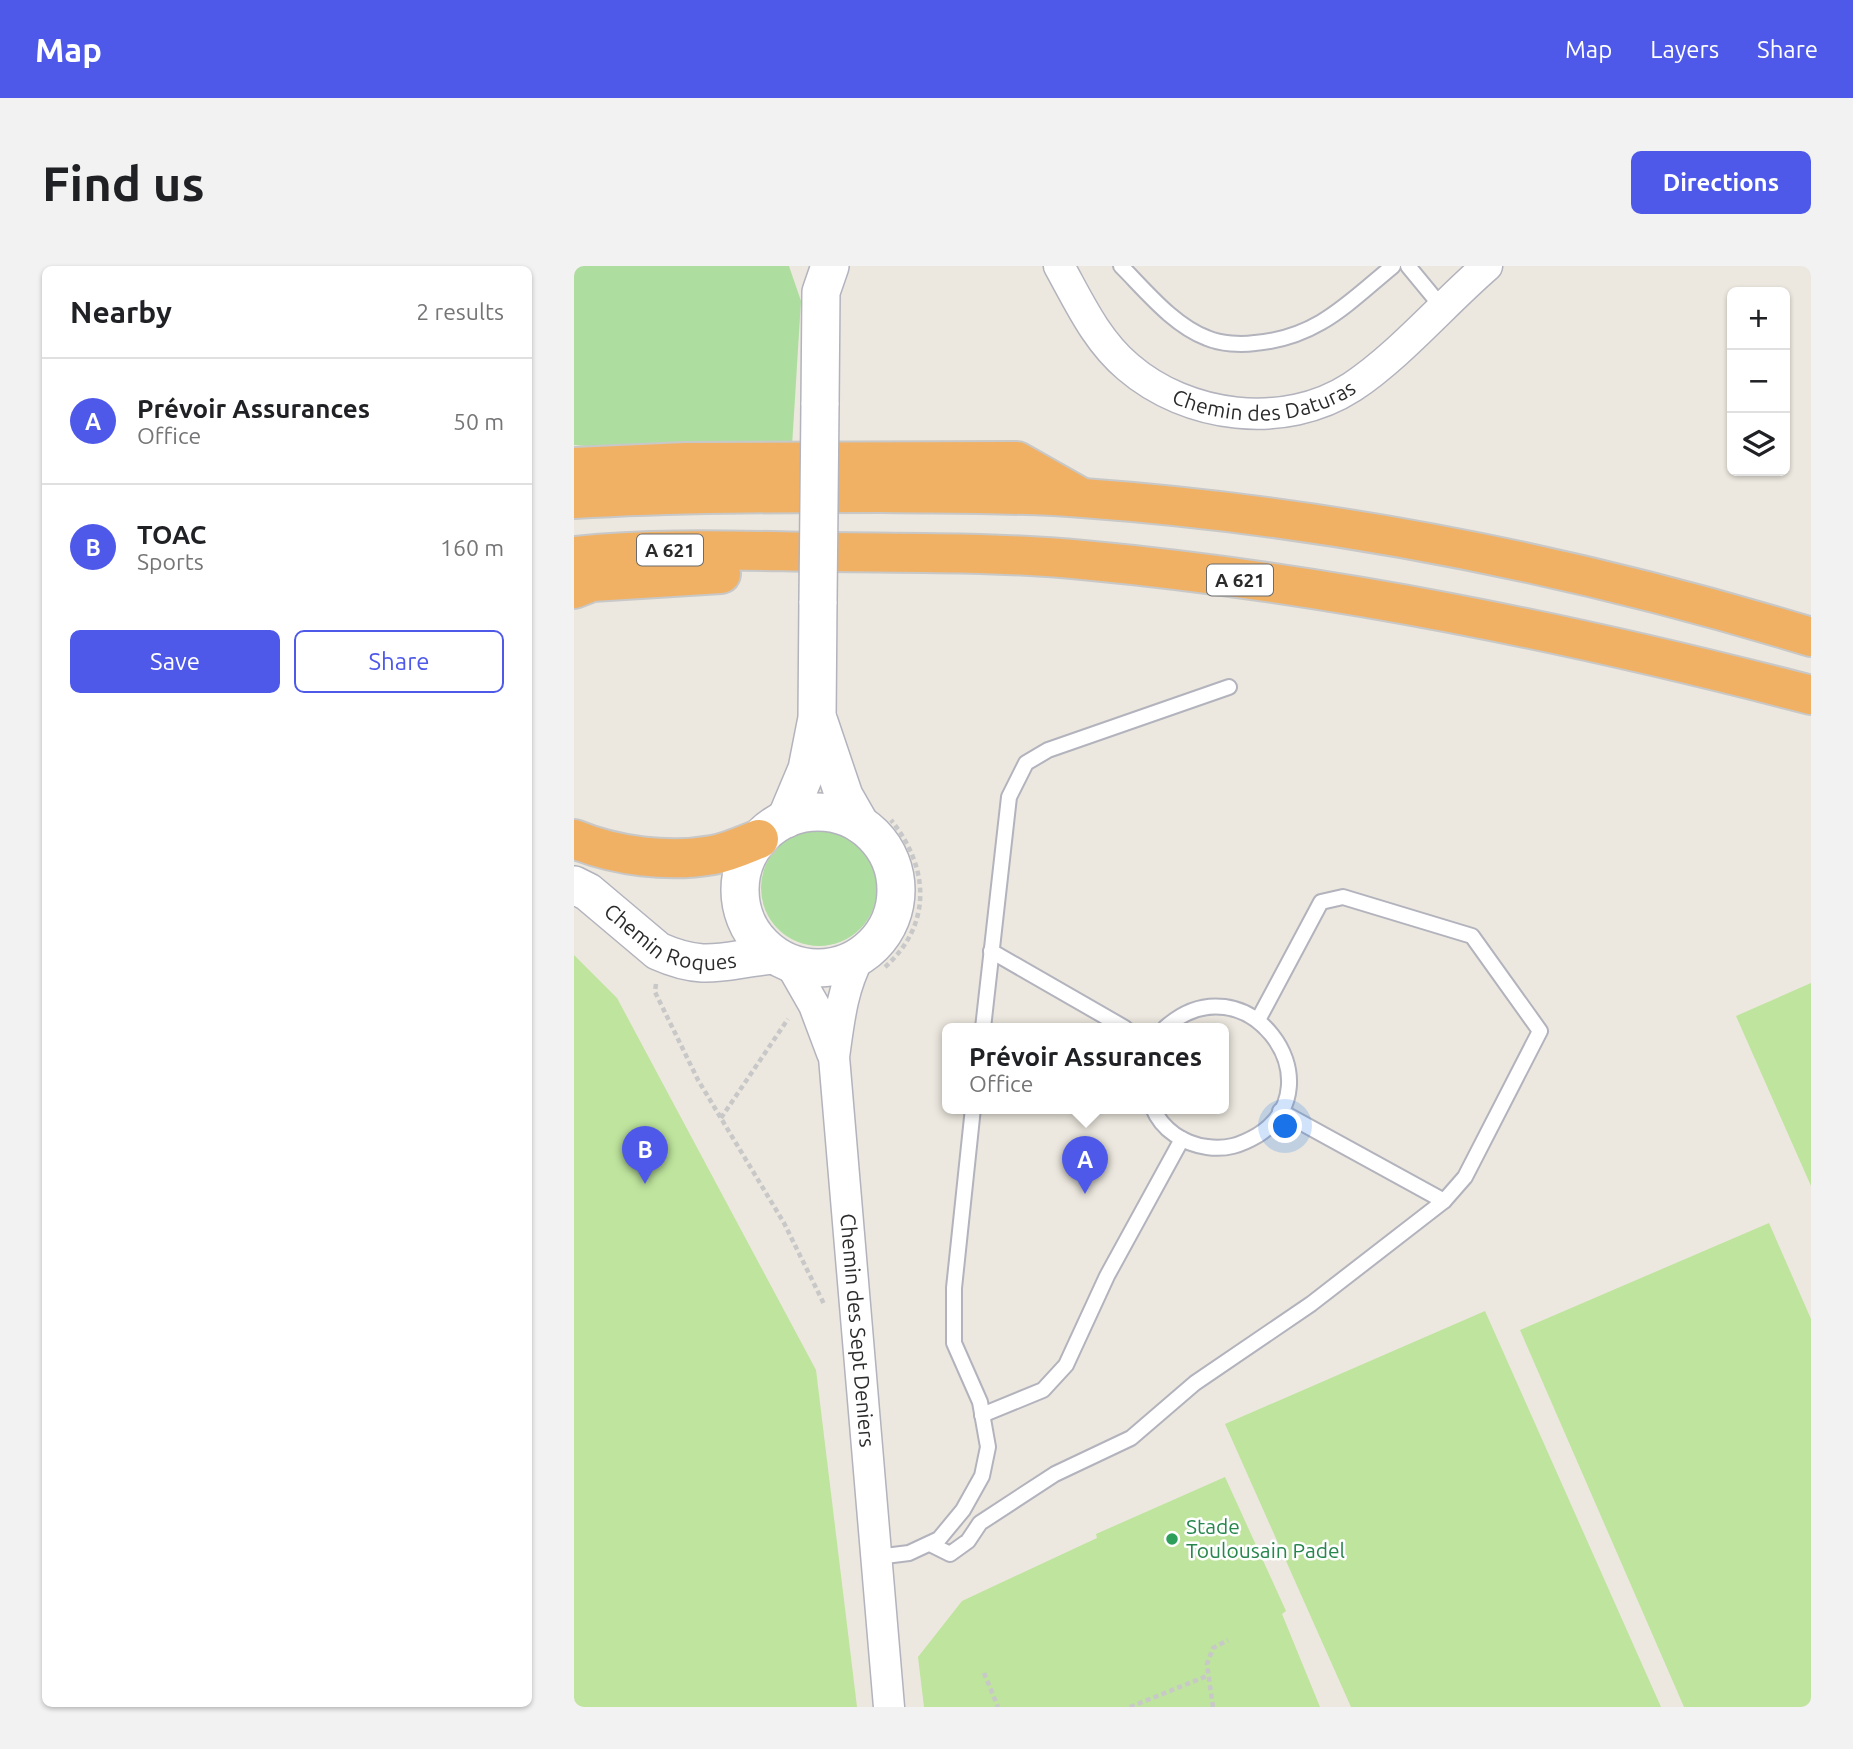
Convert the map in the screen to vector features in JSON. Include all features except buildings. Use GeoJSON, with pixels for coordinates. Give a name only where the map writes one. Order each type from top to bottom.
{"type":"FeatureCollection","features":[{"type":"Feature","properties":{"kind":"highway"},"geometry":{"type":"LineString","coordinates":[[574,467],[685,462],[1017,461],[1082,498]]}},
{"type":"Feature","properties":{"kind":"highway"},"geometry":{"type":"LineString","coordinates":[[574,499],[727,492],[1082,498],[1360,531],[1607,579],[1811,637]]}},
{"type":"Feature","properties":{"kind":"highway","name":"A 621"},"geometry":{"type":"LineString","coordinates":[[574,556],[632,550],[767,551],[926,553],[1095,562],[1346,594],[1528,627],[1706,667],[1811,695]]}},
{"type":"Feature","properties":{"kind":"highway"},"geometry":{"type":"LineString","coordinates":[[574,589],[592,582],[721,574],[767,551]]}},
{"type":"Feature","properties":{"kind":"highway"},"geometry":{"type":"LineString","coordinates":[[1720,609],[1811,611]]}},
{"type":"Feature","properties":{"kind":"highway"},"geometry":{"type":"LineString","coordinates":[[1706,667],[1811,708]]}},
{"type":"Feature","properties":{"kind":"highway"},"geometry":{"type":"LineString","coordinates":[[574,839],[621,853],[657,857],[712,855],[772,829]]}},
{"type":"Feature","properties":{"kind":"street","name":"Chemin des Daturas"},"geometry":{"type":"LineString","coordinates":[[1059,266],[1096,332],[1128,367],[1169,395],[1219,412],[1265,413],[1311,406],[1350,388],[1388,359],[1441,306],[1487,266]]}},
{"type":"Feature","properties":{"kind":"street"},"geometry":{"type":"LineString","coordinates":[[820,275],[817,718],[807,769],[772,829],[743,868],[741,902],[752,932],[782,959],[814,1005],[834,1057]]}},
{"type":"Feature","properties":{"kind":"street"},"geometry":{"type":"LineString","coordinates":[[782,959],[825,967],[859,957],[883,934],[892,914],[896,892],[894,872],[887,853],[875,837],[860,824],[844,796],[817,718]]}},
{"type":"Feature","properties":{"kind":"street"},"geometry":{"type":"LineString","coordinates":[[772,829],[823,812],[860,824]]}},
{"type":"Feature","properties":{"kind":"street","name":"Chemin Roques"},"geometry":{"type":"LineString","coordinates":[[574,885],[588,892],[664,954],[698,966],[782,959]]}},
{"type":"Feature","properties":{"kind":"street"},"geometry":{"type":"LineString","coordinates":[[664,954],[704,947],[723,930],[741,902]]}},
{"type":"Feature","properties":{"kind":"street","name":"Chemin des Sept Deniers"},"geometry":{"type":"LineString","coordinates":[[859,957],[841,1001],[834,1057],[889,1707]]}},
{"type":"Feature","properties":{"kind":"lane"},"geometry":{"type":"LineString","coordinates":[[1121,266],[1171,315],[1189,327],[1208,338],[1243,344],[1276,342],[1315,328],[1393,266]]}},
{"type":"Feature","properties":{"kind":"lane"},"geometry":{"type":"LineString","coordinates":[[1408,266],[1441,306]]}},
{"type":"Feature","properties":{"kind":"lane"},"geometry":{"type":"LineString","coordinates":[[984,1023],[1009,797],[1026,764],[1048,750],[1229,687]]}},
{"type":"Feature","properties":{"kind":"lane"},"geometry":{"type":"LineString","coordinates":[[930,1544],[950,1554],[968,1541],[979,1523],[1055,1474],[1131,1438],[1195,1383],[1311,1304],[1444,1201],[1465,1177],[1540,1031],[1472,936],[1343,898],[1321,902],[1258,1020]]}},
{"type":"Feature","properties":{"kind":"lane"},"geometry":{"type":"LineString","coordinates":[[992,951],[1116,1023]]}},
{"type":"Feature","properties":{"kind":"lane"},"geometry":{"type":"LineString","coordinates":[[1157,1114],[1172,1134],[1195,1145],[1219,1149],[1244,1144],[1265,1130],[1280,1111],[1287,1090],[1287,1067],[1281,1046],[1258,1020],[1229,1007],[1206,1007],[1185,1013],[1172,1023]]}},
{"type":"Feature","properties":{"kind":"lane"},"geometry":{"type":"LineString","coordinates":[[1280,1111],[1444,1201]]}},
{"type":"Feature","properties":{"kind":"lane"},"geometry":{"type":"LineString","coordinates":[[877,1557],[909,1553],[930,1544],[952,1525],[982,1476],[989,1447],[980,1402],[954,1343],[954,1288],[972,1114]]}},
{"type":"Feature","properties":{"kind":"lane"},"geometry":{"type":"LineString","coordinates":[[982,1415],[1043,1390],[1066,1366],[1107,1276],[1182,1139]]}},
{"type":"Feature","properties":{"kind":"path"},"geometry":{"type":"LineString","coordinates":[[664,954],[655,992],[698,1080],[784,1223],[836,1326],[858,1324]]}},
{"type":"Feature","properties":{"kind":"path"},"geometry":{"type":"LineString","coordinates":[[721,1118],[793,1013]]}},
{"type":"Feature","properties":{"kind":"path"},"geometry":{"type":"LineString","coordinates":[[1213,1707],[1208,1676],[1213,1648],[1228,1640]]}},
{"type":"Feature","properties":{"kind":"path"},"geometry":{"type":"LineString","coordinates":[[984,1673],[998,1707]]}},
{"type":"Feature","properties":{"kind":"path"},"geometry":{"type":"LineString","coordinates":[[1129,1707],[1208,1676]]}},
{"type":"Feature","properties":{"kind":"green space"},"geometry":{"type":"Polygon","coordinates":[[[574,266],[789,266],[801,301],[792,446],[608,448],[574,445],[574,266]]]}},
{"type":"Feature","properties":{"kind":"green space"},"geometry":{"type":"Polygon","coordinates":[[[819,830],[841,835],[860,847],[872,866],[877,888],[872,910],[860,929],[841,941],[819,946],[797,941],[778,929],[766,910],[761,888],[766,866],[778,847],[797,835],[819,830]]]}},
{"type":"Feature","properties":{"kind":"green space"},"geometry":{"type":"Polygon","coordinates":[[[574,955],[617,998],[816,1370],[857,1707],[574,1707],[574,955]]]}},
{"type":"Feature","properties":{"kind":"green space"},"geometry":{"type":"Polygon","coordinates":[[[1811,983],[1811,1186],[1736,1016],[1811,983]]]}},
{"type":"Feature","properties":{"kind":"green space"},"geometry":{"type":"Polygon","coordinates":[[[1769,1223],[1811,1319],[1811,1707],[1684,1707],[1520,1330],[1769,1223]]]}},
{"type":"Feature","properties":{"kind":"green space"},"geometry":{"type":"Polygon","coordinates":[[[1485,1311],[1661,1707],[1351,1707],[1225,1424],[1485,1311]]]}},
{"type":"Feature","properties":{"kind":"green space","name":"Stade Toulousain Padel"},"geometry":{"type":"Polygon","coordinates":[[[1225,1477],[1286,1611],[1282,1614],[1320,1707],[924,1707],[918,1657],[962,1601],[1097,1538],[1096,1534],[1225,1477]]]}},
{"type":"Feature","properties":{"kind":"place","name":"TOAC"},"geometry":{"type":"Point","coordinates":[645,1184]}},
{"type":"Feature","properties":{"kind":"place","name":"Prévoir Assurances"},"geometry":{"type":"Point","coordinates":[1085,1194]}},
{"type":"Feature","properties":{"kind":"place","name":"Stade Toulousain Padel"},"geometry":{"type":"Point","coordinates":[1172,1539]}}]}
